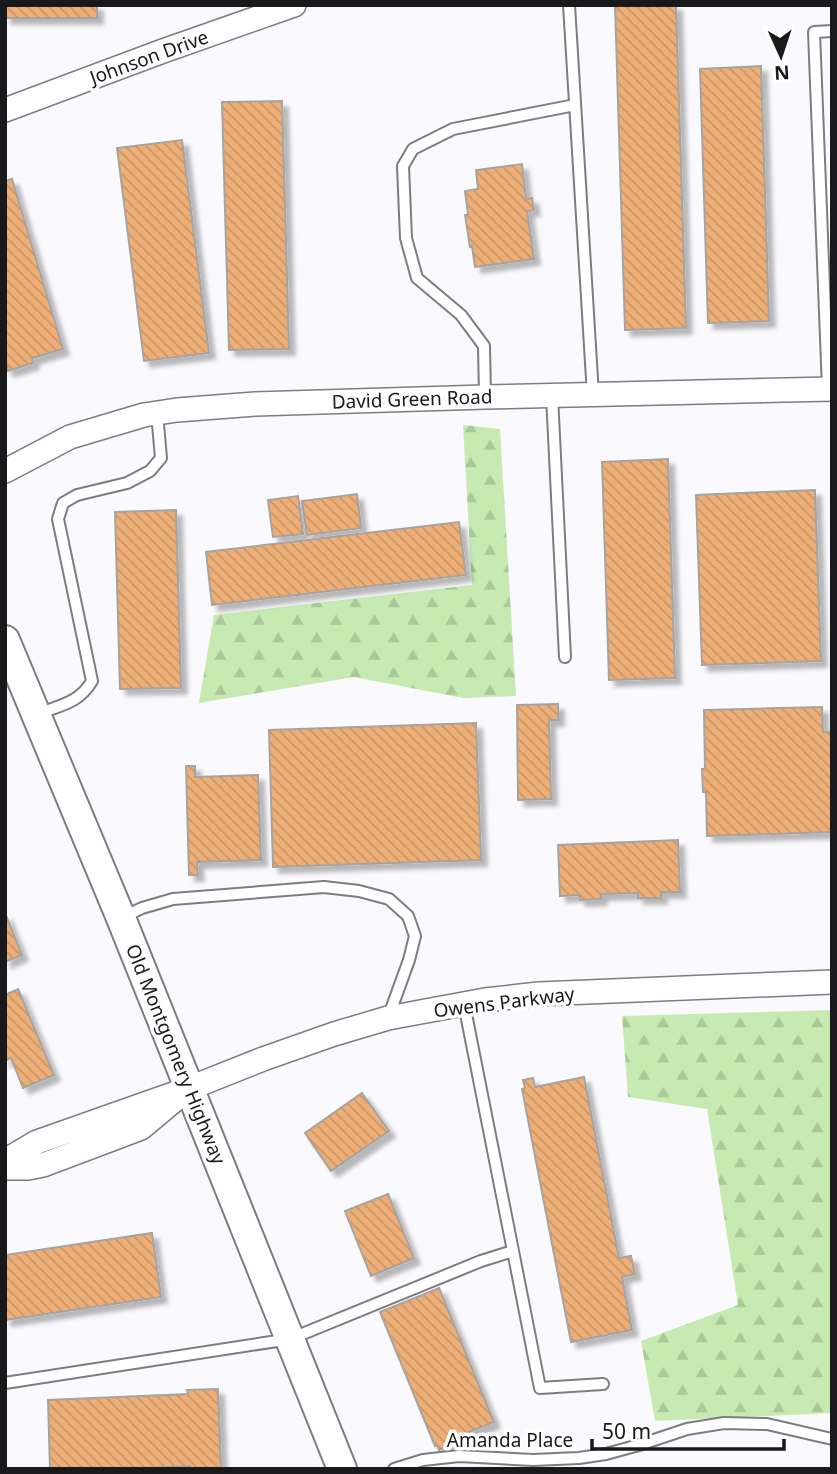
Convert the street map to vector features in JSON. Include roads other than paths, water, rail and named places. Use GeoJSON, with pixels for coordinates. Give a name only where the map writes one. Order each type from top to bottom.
{"type":"FeatureCollection","features":[{"type":"Feature","properties":{"kind":"street","name":"Johnson Drive"},"geometry":{"type":"LineString","coordinates":[[5,110],[294,5]]}},
{"type":"Feature","properties":{"kind":"street","name":"David Green Road"},"geometry":{"type":"LineString","coordinates":[[5,471],[70,437],[157,413],[256,404],[830,389]]}},
{"type":"Feature","properties":{"kind":"street","name":"Old Montgomery Highway"},"geometry":{"type":"LineString","coordinates":[[5,640],[121,918],[342,1469]]}},
{"type":"Feature","properties":{"kind":"street","name":"Owens Parkway"},"geometry":{"type":"LineString","coordinates":[[5,1161],[37,1142],[334,1034],[388,1018],[539,994],[832,982]]}},
{"type":"Feature","properties":{"kind":"street"},"geometry":{"type":"LineString","coordinates":[[5,1168],[43,1165],[141,1128],[190,1088]]}},
{"type":"Feature","properties":{"kind":"lane"},"geometry":{"type":"LineString","coordinates":[[569,5],[593,395]]}},
{"type":"Feature","properties":{"kind":"lane"},"geometry":{"type":"LineString","coordinates":[[830,389],[814,32],[832,32]]}},
{"type":"Feature","properties":{"kind":"lane"},"geometry":{"type":"LineString","coordinates":[[485,397],[484,346],[461,315],[417,278],[406,238],[403,166],[413,149],[453,129],[575,105]]}},
{"type":"Feature","properties":{"kind":"lane"},"geometry":{"type":"LineString","coordinates":[[552,396],[565,657]]}},
{"type":"Feature","properties":{"kind":"lane"},"geometry":{"type":"LineString","coordinates":[[37,715],[78,699],[92,681],[58,519],[63,503],[78,495],[127,483],[150,471],[160,458],[157,413]]}},
{"type":"Feature","properties":{"kind":"lane"},"geometry":{"type":"LineString","coordinates":[[121,918],[142,908],[173,899],[324,887],[359,891],[389,899],[408,916],[415,936],[388,1018]]}},
{"type":"Feature","properties":{"kind":"lane"},"geometry":{"type":"LineString","coordinates":[[464,1004],[540,1388],[603,1384]]}},
{"type":"Feature","properties":{"kind":"lane"},"geometry":{"type":"LineString","coordinates":[[5,1383],[290,1339],[481,1261],[513,1251]]}},
{"type":"Feature","properties":{"kind":"lane","name":"Amanda Place"},"geometry":{"type":"LineString","coordinates":[[394,1469],[423,1460],[459,1456],[533,1460],[579,1458],[639,1446],[687,1429],[724,1423],[767,1424],[832,1439]]}}]}
